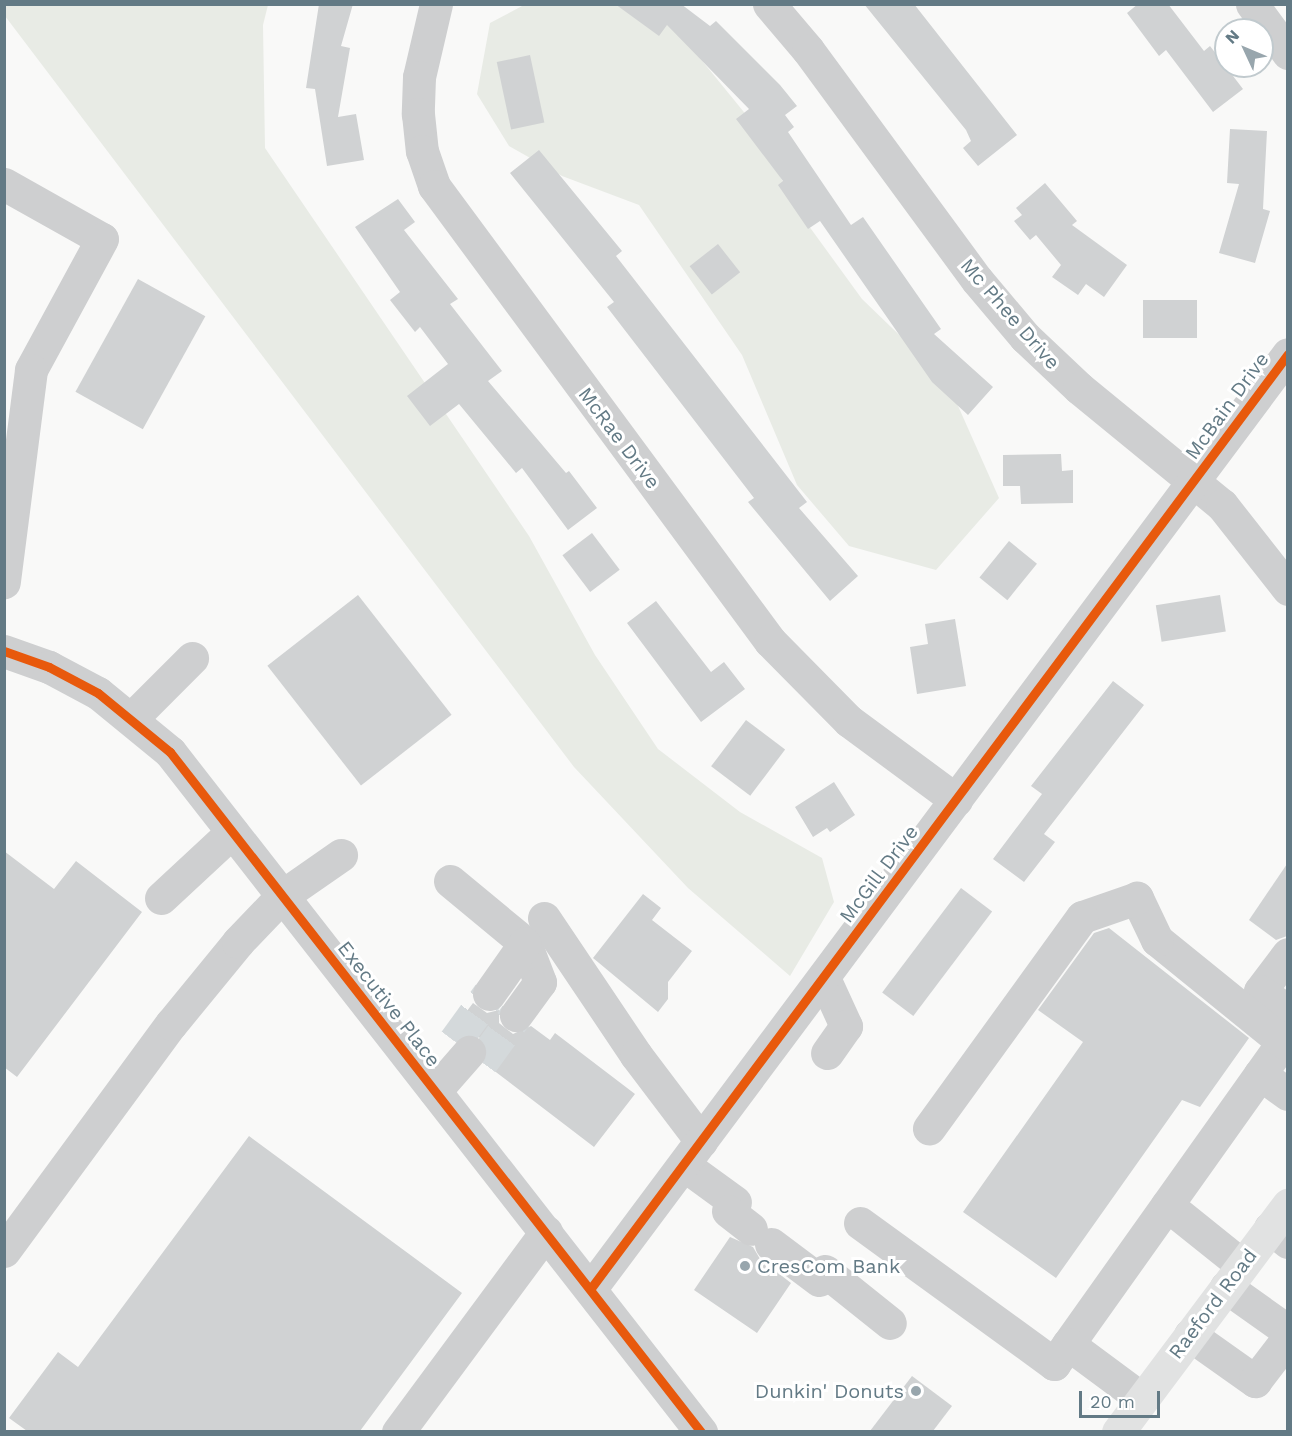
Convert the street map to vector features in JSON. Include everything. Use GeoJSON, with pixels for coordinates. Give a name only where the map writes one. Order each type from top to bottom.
{"type":"FeatureCollection","features":[{"type":"Feature","properties":{"kind":"main road","name":"Raeford Road"},"geometry":{"type":"LineString","coordinates":[[1119,1431],[1234,1276],[1281,1225]]}},
{"type":"Feature","properties":{"kind":"street","name":"McRae Drive"},"geometry":{"type":"LineString","coordinates":[[436,4],[422,59],[418,114],[422,151],[434,186],[770,641],[849,721],[956,800]]}},
{"type":"Feature","properties":{"kind":"street","name":"Mc Phee Drive"},"geometry":{"type":"LineString","coordinates":[[769,4],[808,50],[977,280],[1025,337],[1079,388],[1195,480],[1222,505],[1281,568]]}},
{"type":"Feature","properties":{"kind":"street"},"geometry":{"type":"LineString","coordinates":[[1252,4],[1287,53]]}},
{"type":"Feature","properties":{"kind":"street"},"geometry":{"type":"LineString","coordinates":[[4,184],[102,239],[31,370],[4,582]]}},
{"type":"Feature","properties":{"kind":"street","name":"McBain Drive"},"geometry":{"type":"LineString","coordinates":[[1195,480],[1287,354]]}},
{"type":"Feature","properties":{"kind":"street","name":"McGill Drive"},"geometry":{"type":"LineString","coordinates":[[591,1288],[1195,480]]}},
{"type":"Feature","properties":{"kind":"street","name":"Executive Place"},"geometry":{"type":"LineString","coordinates":[[4,651],[49,667],[98,693],[132,718],[170,752],[701,1431]]}},
{"type":"Feature","properties":{"kind":"street"},"geometry":{"type":"LineString","coordinates":[[132,718],[192,658]]}},
{"type":"Feature","properties":{"kind":"street"},"geometry":{"type":"LineString","coordinates":[[161,898],[232,832]]}},
{"type":"Feature","properties":{"kind":"street"},"geometry":{"type":"LineString","coordinates":[[4,1251],[171,1024],[282,896],[341,855]]}},
{"type":"Feature","properties":{"kind":"street"},"geometry":{"type":"LineString","coordinates":[[450,881],[534,940],[636,1056],[692,1153],[746,1222],[890,1323]]}},
{"type":"Feature","properties":{"kind":"street"},"geometry":{"type":"LineString","coordinates":[[929,1128],[1082,917],[1137,898],[1157,940],[1286,1030]]}},
{"type":"Feature","properties":{"kind":"street"},"geometry":{"type":"LineString","coordinates":[[503,1005],[534,940]]}},
{"type":"Feature","properties":{"kind":"street"},"geometry":{"type":"LineString","coordinates":[[1286,1030],[1260,991],[1287,954]]}},
{"type":"Feature","properties":{"kind":"street"},"geometry":{"type":"LineString","coordinates":[[824,978],[846,1026],[827,1053]]}},
{"type":"Feature","properties":{"kind":"street"},"geometry":{"type":"LineString","coordinates":[[860,1223],[1054,1364],[1260,1074],[1286,1030]]}},
{"type":"Feature","properties":{"kind":"street"},"geometry":{"type":"LineString","coordinates":[[435,1091],[467,1054]]}},
{"type":"Feature","properties":{"kind":"street"},"geometry":{"type":"LineString","coordinates":[[1260,1074],[1287,1094]]}},
{"type":"Feature","properties":{"kind":"street"},"geometry":{"type":"LineString","coordinates":[[1167,1205],[1287,1331]]}},
{"type":"Feature","properties":{"kind":"street"},"geometry":{"type":"LineString","coordinates":[[398,1431],[546,1232]]}},
{"type":"Feature","properties":{"kind":"street"},"geometry":{"type":"LineString","coordinates":[[1190,1335],[1255,1381],[1287,1338]]}},
{"type":"Feature","properties":{"kind":"street"},"geometry":{"type":"LineString","coordinates":[[1068,1344],[1142,1399]]}},
{"type":"Feature","properties":{"kind":"shaded area"},"geometry":{"type":"Polygon","coordinates":[[[5,4],[268,5],[263,25],[265,148],[529,536],[595,655],[658,749],[740,812],[822,858],[834,902],[790,976],[688,888],[574,767],[5,16],[5,4]]]}},
{"type":"Feature","properties":{"kind":"shaded area"},"geometry":{"type":"Polygon","coordinates":[[[524,5],[629,5],[664,14],[752,122],[798,211],[862,299],[947,381],[999,498],[936,570],[849,546],[797,485],[742,355],[639,205],[562,176],[509,146],[477,94],[490,23],[524,5]]]}},
{"type":"Feature","properties":{"kind":"building"},"geometry":{"type":"Polygon","coordinates":[[[319,4],[353,4],[341,46],[350,48],[338,117],[356,114],[364,160],[327,166],[315,89],[306,88],[319,4]]]}},
{"type":"Feature","properties":{"kind":"building"},"geometry":{"type":"Polygon","coordinates":[[[615,4],[681,4],[710,26],[716,21],[780,85],[797,106],[785,115],[794,127],[788,132],[851,225],[863,217],[941,329],[934,334],[993,387],[968,415],[932,382],[820,221],[808,229],[778,185],[783,181],[736,119],[749,109],[667,25],[659,36],[615,4]]]}},
{"type":"Feature","properties":{"kind":"building"},"geometry":{"type":"Polygon","coordinates":[[[864,4],[914,4],[1017,135],[978,166],[963,148],[971,141],[966,130],[864,4]]]}},
{"type":"Feature","properties":{"kind":"building"},"geometry":{"type":"Polygon","coordinates":[[[1138,4],[1168,4],[1204,51],[1210,46],[1214,51],[1214,78],[1235,78],[1243,89],[1213,112],[1166,50],[1159,56],[1127,13],[1138,4]]]}},
{"type":"Feature","properties":{"kind":"building"},"geometry":{"type":"Polygon","coordinates":[[[530,55],[544,122],[511,130],[497,62],[530,55]]]}},
{"type":"Feature","properties":{"kind":"building"},"geometry":{"type":"Polygon","coordinates":[[[1230,129],[1267,131],[1263,209],[1270,211],[1255,263],[1219,253],[1239,184],[1227,183],[1230,129]]]}},
{"type":"Feature","properties":{"kind":"building"},"geometry":{"type":"Polygon","coordinates":[[[539,150],[622,251],[616,256],[807,502],[799,508],[858,576],[830,601],[748,502],[754,498],[607,307],[614,302],[510,173],[539,150]]]}},
{"type":"Feature","properties":{"kind":"building"},"geometry":{"type":"Polygon","coordinates":[[[1045,183],[1077,221],[1072,225],[1127,265],[1104,297],[1086,284],[1078,295],[1052,277],[1061,265],[1036,235],[1030,240],[1014,221],[1022,215],[1016,208],[1045,183]]]}},
{"type":"Feature","properties":{"kind":"building"},"geometry":{"type":"Polygon","coordinates":[[[398,199],[415,222],[404,230],[458,299],[450,304],[502,371],[488,381],[566,473],[569,471],[597,508],[568,530],[522,468],[516,473],[459,404],[430,426],[407,396],[448,364],[420,327],[415,332],[390,300],[400,292],[355,227],[398,199]]]}},
{"type":"Feature","properties":{"kind":"building"},"geometry":{"type":"Polygon","coordinates":[[[718,244],[740,272],[712,295],[690,266],[718,244]]]}},
{"type":"Feature","properties":{"kind":"building"},"geometry":{"type":"Polygon","coordinates":[[[138,279],[205,316],[143,429],[75,392],[138,279]]]}},
{"type":"Feature","properties":{"kind":"building"},"geometry":{"type":"Polygon","coordinates":[[[1143,300],[1197,300],[1197,338],[1143,338],[1143,300]]]}},
{"type":"Feature","properties":{"kind":"building"},"geometry":{"type":"Polygon","coordinates":[[[1061,454],[1062,471],[1073,470],[1073,503],[1021,504],[1020,486],[1003,486],[1003,455],[1061,454]]]}},
{"type":"Feature","properties":{"kind":"building"},"geometry":{"type":"Polygon","coordinates":[[[592,533],[620,570],[590,592],[562,555],[592,533]]]}},
{"type":"Feature","properties":{"kind":"building"},"geometry":{"type":"Polygon","coordinates":[[[1009,541],[1037,564],[1007,600],[979,578],[1009,541]]]}},
{"type":"Feature","properties":{"kind":"building"},"geometry":{"type":"Polygon","coordinates":[[[358,595],[452,715],[361,786],[267,666],[358,595]]]}},
{"type":"Feature","properties":{"kind":"building"},"geometry":{"type":"Polygon","coordinates":[[[1220,595],[1226,632],[1162,642],[1156,605],[1220,595]]]}},
{"type":"Feature","properties":{"kind":"building"},"geometry":{"type":"Polygon","coordinates":[[[656,601],[711,672],[724,662],[745,689],[701,722],[627,623],[656,601]]]}},
{"type":"Feature","properties":{"kind":"building"},"geometry":{"type":"Polygon","coordinates":[[[955,619],[966,686],[917,694],[910,647],[928,644],[925,624],[955,619]]]}},
{"type":"Feature","properties":{"kind":"building"},"geometry":{"type":"Polygon","coordinates":[[[1113,681],[1144,705],[1044,834],[1055,842],[1024,882],[993,859],[1042,794],[1031,786],[1113,681]]]}},
{"type":"Feature","properties":{"kind":"building"},"geometry":{"type":"Polygon","coordinates":[[[746,720],[785,749],[750,796],[711,766],[746,720]]]}},
{"type":"Feature","properties":{"kind":"building"},"geometry":{"type":"Polygon","coordinates":[[[834,782],[855,815],[830,832],[827,828],[813,837],[795,807],[834,782]]]}},
{"type":"Feature","properties":{"kind":"building"},"geometry":{"type":"Polygon","coordinates":[[[4,851],[54,889],[76,861],[142,912],[17,1077],[4,1067],[4,851]]]}},
{"type":"Feature","properties":{"kind":"building"},"geometry":{"type":"Polygon","coordinates":[[[1287,864],[1287,936],[1276,940],[1249,920],[1287,864]]]}},
{"type":"Feature","properties":{"kind":"building"},"geometry":{"type":"Polygon","coordinates":[[[961,888],[992,911],[913,1016],[882,993],[961,888]]]}},
{"type":"Feature","properties":{"kind":"building"},"geometry":{"type":"Polygon","coordinates":[[[643,894],[661,908],[652,920],[692,951],[668,982],[668,999],[658,1012],[593,958],[643,894]]]}},
{"type":"Feature","properties":{"kind":"building"},"geometry":{"type":"Polygon","coordinates":[[[1109,928],[1249,1038],[1200,1107],[1182,1100],[1056,1278],[963,1212],[1083,1042],[1038,1010],[1094,933],[1109,928]]]}},
{"type":"Feature","properties":{"kind":"building"},"geometry":{"type":"Polygon","coordinates":[[[473,1003],[487,1013],[499,1010],[499,1023],[513,1034],[531,1026],[550,1040],[555,1033],[635,1094],[594,1147],[484,1063],[487,1046],[481,1038],[464,1034],[454,1041],[448,1036],[473,1003]]]}},
{"type":"Feature","properties":{"kind":"building"},"geometry":{"type":"Polygon","coordinates":[[[249,1136],[462,1293],[360,1431],[27,1431],[9,1418],[58,1352],[78,1367],[249,1136]]]}},
{"type":"Feature","properties":{"kind":"building","name":"CresCom Bank"},"geometry":{"type":"Polygon","coordinates":[[[730,1237],[753,1247],[760,1259],[791,1283],[757,1333],[694,1290],[730,1237]]]}},
{"type":"Feature","properties":{"kind":"building","name":"Dunkin' Donuts"},"geometry":{"type":"Polygon","coordinates":[[[912,1376],[952,1406],[933,1431],[870,1431],[912,1376]]]}},
{"type":"Feature","properties":{"kind":"tunnel"},"geometry":{"type":"LineString","coordinates":[[455,1041],[489,994]]}},
{"type":"Feature","properties":{"kind":"tunnel"},"geometry":{"type":"LineString","coordinates":[[482,1062],[516,1015]]}},
{"type":"Feature","properties":{"kind":"cycle path"},"geometry":{"type":"LineString","coordinates":[[591,1288],[1288,354]]}},
{"type":"Feature","properties":{"kind":"cycle path"},"geometry":{"type":"LineString","coordinates":[[4,651],[49,667],[98,693],[170,752],[701,1432]]}},
{"type":"Feature","properties":{"kind":"place","name":"CresCom Bank"},"geometry":{"type":"Point","coordinates":[745,1266]}},
{"type":"Feature","properties":{"kind":"place","name":"Dunkin' Donuts"},"geometry":{"type":"Point","coordinates":[916,1391]}}]}
